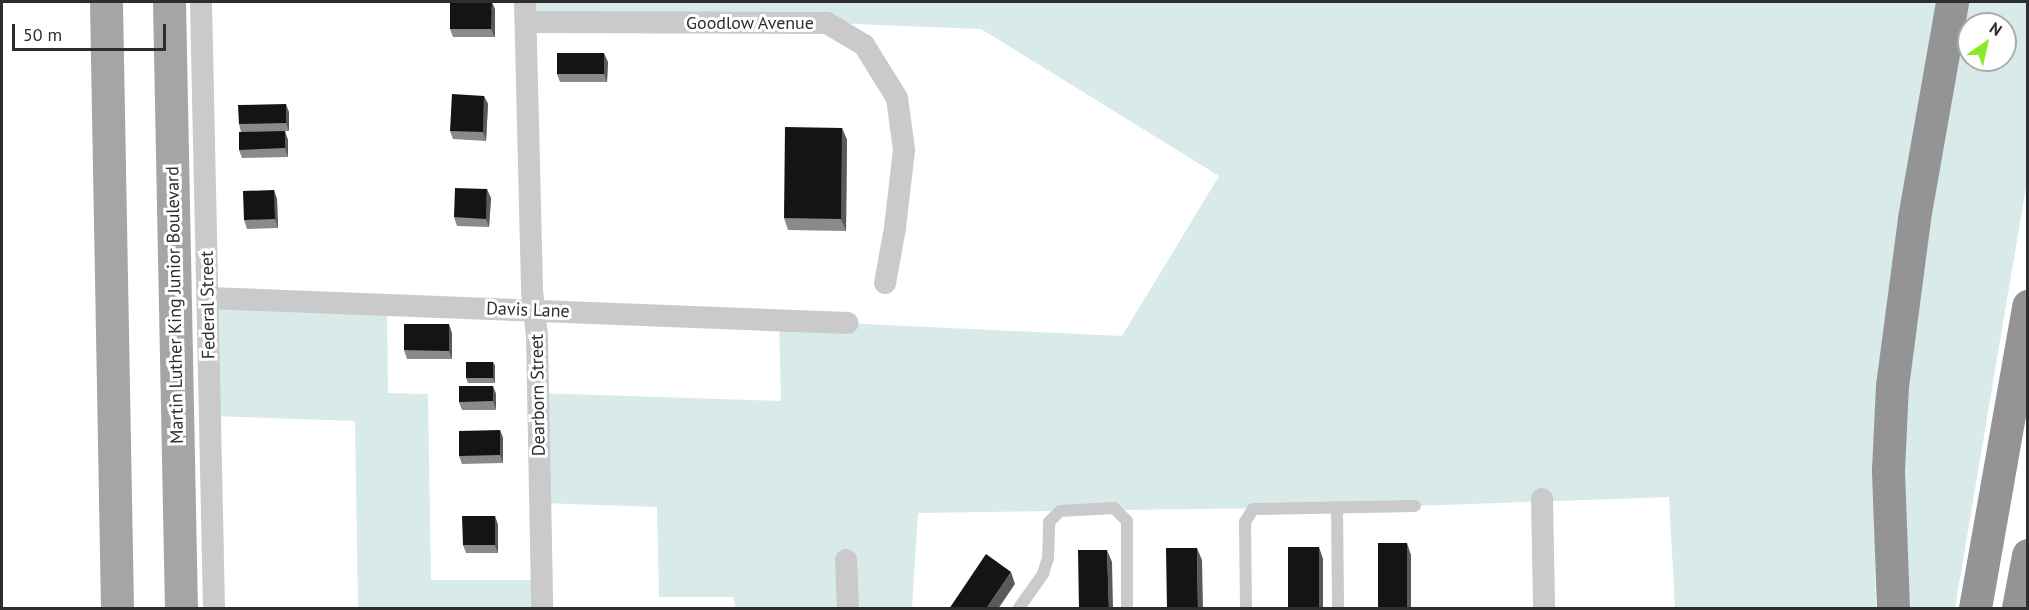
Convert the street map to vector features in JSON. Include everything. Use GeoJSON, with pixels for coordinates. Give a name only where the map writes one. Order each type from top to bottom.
{"type":"FeatureCollection","features":[{"type":"Feature","properties":{"kind":"highway"},"geometry":{"type":"LineString","coordinates":[[1893,609],[1888,470],[1892,386],[1914,218],[1952,2]]}},
{"type":"Feature","properties":{"kind":"highway"},"geometry":{"type":"LineString","coordinates":[[1975,609],[2028,306]]}},
{"type":"Feature","properties":{"kind":"highway"},"geometry":{"type":"LineString","coordinates":[[2018,609],[2028,555]]}},
{"type":"Feature","properties":{"kind":"main road"},"geometry":{"type":"LineString","coordinates":[[106,2],[117,609]]}},
{"type":"Feature","properties":{"kind":"main road","name":"Martin Luther King Junior Boulevard"},"geometry":{"type":"LineString","coordinates":[[169,2],[181,609]]}},
{"type":"Feature","properties":{"kind":"street","name":"Federal Street"},"geometry":{"type":"LineString","coordinates":[[201,2],[214,609]]}},
{"type":"Feature","properties":{"kind":"street","name":"Goodlow Avenue"},"geometry":{"type":"LineString","coordinates":[[525,12],[827,23],[864,45],[897,98],[904,150],[895,228],[885,283]]}},
{"type":"Feature","properties":{"kind":"street","name":"Dearborn Street"},"geometry":{"type":"LineString","coordinates":[[525,12],[534,311],[537,336],[542,609]]}},
{"type":"Feature","properties":{"kind":"street","name":"Davis Lane"},"geometry":{"type":"LineString","coordinates":[[208,298],[848,322]]}},
{"type":"Feature","properties":{"kind":"street"},"geometry":{"type":"LineString","coordinates":[[1542,499],[1544,609]]}},
{"type":"Feature","properties":{"kind":"street"},"geometry":{"type":"LineString","coordinates":[[846,560],[848,609]]}},
{"type":"Feature","properties":{"kind":"lane"},"geometry":{"type":"LineString","coordinates":[[1246,609],[1245,522],[1253,509],[1414,506]]}},
{"type":"Feature","properties":{"kind":"lane"},"geometry":{"type":"LineString","coordinates":[[1337,507],[1338,609]]}},
{"type":"Feature","properties":{"kind":"lane"},"geometry":{"type":"LineString","coordinates":[[1018,609],[1043,574],[1048,558],[1049,522],[1060,511],[1114,508],[1127,521],[1127,609]]}},
{"type":"Feature","properties":{"kind":"shaded area"},"geometry":{"type":"Polygon","coordinates":[[[525,2],[1938,2],[1873,462],[1876,608],[1675,608],[1669,497],[1415,506],[918,513],[912,608],[735,608],[734,597],[659,597],[657,507],[540,503],[538,393],[781,401],[779,320],[1122,336],[1219,176],[981,29],[827,23],[526,22],[525,2]]]}},
{"type":"Feature","properties":{"kind":"shaded area"},"geometry":{"type":"Polygon","coordinates":[[[1963,2],[2027,2],[2027,181],[1955,608],[1902,608],[1902,390],[1957,40],[1957,72],[2017,72],[2017,12],[1961,12],[1963,2]]]}},
{"type":"Feature","properties":{"kind":"shaded area"},"geometry":{"type":"Polygon","coordinates":[[[208,298],[387,305],[388,393],[428,394],[431,580],[541,580],[542,608],[358,608],[355,421],[210,416],[208,298]]]}},
{"type":"Feature","properties":{"kind":"building"},"geometry":{"type":"Polygon","coordinates":[[[450,2],[492,2],[491,29],[450,29],[450,2]]]}},
{"type":"Feature","properties":{"kind":"building"},"geometry":{"type":"Polygon","coordinates":[[[557,53],[604,53],[604,74],[557,74],[557,53]]]}},
{"type":"Feature","properties":{"kind":"building"},"geometry":{"type":"Polygon","coordinates":[[[452,94],[484,96],[483,132],[450,131],[452,94]]]}},
{"type":"Feature","properties":{"kind":"building"},"geometry":{"type":"Polygon","coordinates":[[[286,104],[286,123],[239,124],[238,105],[286,104]]]}},
{"type":"Feature","properties":{"kind":"building"},"geometry":{"type":"Polygon","coordinates":[[[785,127],[842,128],[841,219],[784,218],[785,127]]]}},
{"type":"Feature","properties":{"kind":"building"},"geometry":{"type":"Polygon","coordinates":[[[285,131],[285,148],[239,150],[239,132],[285,131]]]}},
{"type":"Feature","properties":{"kind":"building"},"geometry":{"type":"Polygon","coordinates":[[[455,188],[487,189],[486,219],[454,217],[455,188]]]}},
{"type":"Feature","properties":{"kind":"building"},"geometry":{"type":"Polygon","coordinates":[[[274,190],[275,219],[244,220],[243,191],[274,190]]]}},
{"type":"Feature","properties":{"kind":"building"},"geometry":{"type":"Polygon","coordinates":[[[404,324],[449,324],[449,351],[404,350],[404,324]]]}},
{"type":"Feature","properties":{"kind":"building"},"geometry":{"type":"Polygon","coordinates":[[[466,362],[493,362],[493,378],[466,378],[466,362]]]}},
{"type":"Feature","properties":{"kind":"building"},"geometry":{"type":"Polygon","coordinates":[[[459,386],[493,386],[493,401],[459,402],[459,386]]]}},
{"type":"Feature","properties":{"kind":"building"},"geometry":{"type":"Polygon","coordinates":[[[500,430],[500,455],[459,456],[459,431],[500,430]]]}},
{"type":"Feature","properties":{"kind":"building"},"geometry":{"type":"Polygon","coordinates":[[[462,516],[495,516],[495,545],[463,545],[462,516]]]}},
{"type":"Feature","properties":{"kind":"building"},"geometry":{"type":"Polygon","coordinates":[[[1378,543],[1407,543],[1407,609],[1378,609],[1378,543]]]}},
{"type":"Feature","properties":{"kind":"building"},"geometry":{"type":"Polygon","coordinates":[[[1288,547],[1319,547],[1319,609],[1288,609],[1288,547]]]}},
{"type":"Feature","properties":{"kind":"building"},"geometry":{"type":"Polygon","coordinates":[[[1166,548],[1197,548],[1198,609],[1167,609],[1166,548]]]}},
{"type":"Feature","properties":{"kind":"building"},"geometry":{"type":"Polygon","coordinates":[[[1078,550],[1107,550],[1109,609],[1079,609],[1078,550]]]}},
{"type":"Feature","properties":{"kind":"building"},"geometry":{"type":"Polygon","coordinates":[[[986,554],[1011,572],[986,609],[949,609],[986,554]]]}}]}
